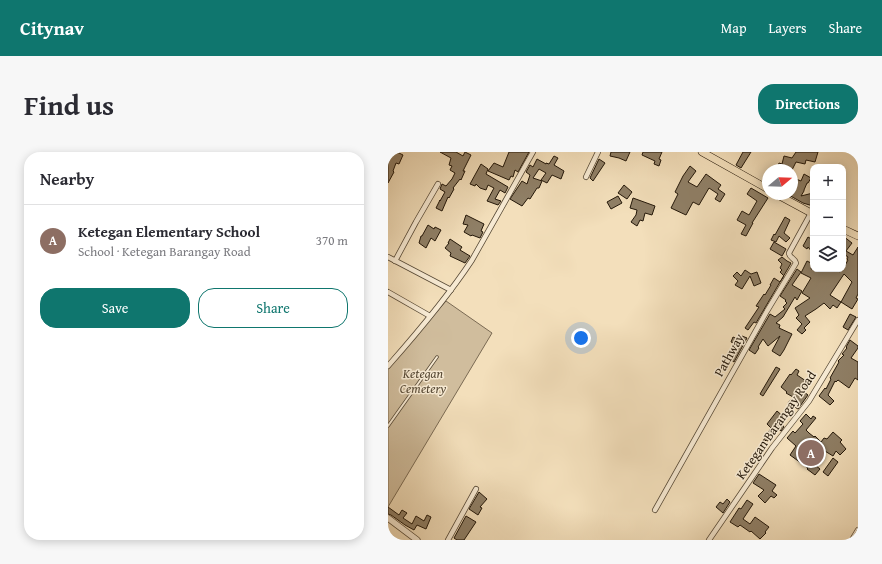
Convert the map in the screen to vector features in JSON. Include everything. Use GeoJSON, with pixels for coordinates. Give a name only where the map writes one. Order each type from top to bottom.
{"type":"FeatureCollection","features":[{"type":"Feature","properties":{"kind":"main road"},"geometry":{"type":"LineString","coordinates":[[702,152],[762,186]]}},
{"type":"Feature","properties":{"kind":"main road"},"geometry":{"type":"LineString","coordinates":[[787,200],[810,213]]}},
{"type":"Feature","properties":{"kind":"main road"},"geometry":{"type":"LineString","coordinates":[[846,230],[858,236]]}},
{"type":"Feature","properties":{"kind":"street"},"geometry":{"type":"LineString","coordinates":[[388,366],[452,290],[472,260],[533,152]]}},
{"type":"Feature","properties":{"kind":"street"},"geometry":{"type":"LineString","coordinates":[[586,177],[598,152]]}},
{"type":"Feature","properties":{"kind":"street"},"geometry":{"type":"LineString","coordinates":[[395,261],[438,184]]}},
{"type":"Feature","properties":{"kind":"street","name":"Pathway"},"geometry":{"type":"LineString","coordinates":[[655,510],[770,305],[796,263],[788,253],[810,217]]}},
{"type":"Feature","properties":{"kind":"street"},"geometry":{"type":"LineString","coordinates":[[388,257],[452,290]]}},
{"type":"Feature","properties":{"kind":"street"},"geometry":{"type":"LineString","coordinates":[[388,292],[430,316]]}},
{"type":"Feature","properties":{"kind":"street","name":"Ketegan Barangay Road"},"geometry":{"type":"LineString","coordinates":[[709,540],[772,448],[809,401],[858,320]]}},
{"type":"Feature","properties":{"kind":"street"},"geometry":{"type":"LineString","coordinates":[[448,540],[476,489]]}},
{"type":"Feature","properties":{"kind":"street"},"geometry":{"type":"LineString","coordinates":[[388,518],[417,540]]}},
{"type":"Feature","properties":{"kind":"street"},"geometry":{"type":"LineString","coordinates":[[852,540],[858,530]]}},
{"type":"Feature","properties":{"kind":"lane"},"geometry":{"type":"LineString","coordinates":[[388,426],[437,357]]}},
{"type":"Feature","properties":{"kind":"green space","name":"Ketegan Cemetery"},"geometry":{"type":"Polygon","coordinates":[[[446,301],[492,333],[388,507],[388,367],[446,301]]]}},
{"type":"Feature","properties":{"kind":"building"},"geometry":{"type":"Polygon","coordinates":[[[390,152],[397,152],[403,155],[399,164],[396,163],[394,172],[388,183],[388,157],[390,152]]]}},
{"type":"Feature","properties":{"kind":"building"},"geometry":{"type":"Polygon","coordinates":[[[440,152],[456,152],[463,156],[465,152],[471,155],[463,171],[465,171],[461,180],[460,179],[453,188],[454,189],[449,198],[448,197],[442,211],[436,208],[445,192],[440,189],[442,184],[446,186],[455,173],[450,170],[452,166],[449,165],[451,158],[440,152]]]}},
{"type":"Feature","properties":{"kind":"building"},"geometry":{"type":"Polygon","coordinates":[[[509,152],[529,152],[518,172],[515,170],[513,177],[511,176],[509,180],[488,171],[494,163],[503,167],[509,152]]]}},
{"type":"Feature","properties":{"kind":"building"},"geometry":{"type":"Polygon","coordinates":[[[611,152],[630,152],[626,161],[610,156],[611,152]]]}},
{"type":"Feature","properties":{"kind":"building"},"geometry":{"type":"Polygon","coordinates":[[[643,152],[662,152],[659,159],[661,160],[659,166],[654,164],[655,161],[642,155],[643,152]]]}},
{"type":"Feature","properties":{"kind":"building"},"geometry":{"type":"Polygon","coordinates":[[[743,152],[751,152],[741,168],[736,165],[743,152]]]}},
{"type":"Feature","properties":{"kind":"building"},"geometry":{"type":"Polygon","coordinates":[[[796,152],[818,152],[815,162],[806,160],[805,164],[796,162],[795,164],[782,164],[784,156],[792,158],[796,152]]]}},
{"type":"Feature","properties":{"kind":"building"},"geometry":{"type":"Polygon","coordinates":[[[554,156],[558,158],[554,165],[564,171],[561,179],[552,175],[547,183],[541,180],[546,173],[539,169],[533,178],[542,181],[539,188],[537,188],[530,199],[528,198],[522,206],[510,199],[522,181],[527,184],[530,175],[526,172],[530,165],[533,167],[537,159],[549,164],[554,156]]]}},
{"type":"Feature","properties":{"kind":"building"},"geometry":{"type":"Polygon","coordinates":[[[599,159],[605,163],[593,181],[590,178],[599,159]]]}},
{"type":"Feature","properties":{"kind":"building"},"geometry":{"type":"Polygon","coordinates":[[[481,164],[488,169],[486,174],[508,187],[505,193],[500,190],[495,199],[501,201],[498,205],[487,201],[494,188],[488,185],[486,190],[480,188],[476,184],[475,186],[470,184],[481,164]]]}},
{"type":"Feature","properties":{"kind":"building"},"geometry":{"type":"Polygon","coordinates":[[[690,166],[696,171],[688,182],[697,187],[706,174],[721,185],[718,189],[725,194],[720,202],[715,199],[718,194],[709,188],[699,205],[693,202],[686,215],[671,208],[678,194],[675,192],[690,166]]]}},
{"type":"Feature","properties":{"kind":"building"},"geometry":{"type":"Polygon","coordinates":[[[804,174],[810,177],[801,196],[810,194],[810,205],[798,200],[798,180],[801,181],[804,174]]]}},
{"type":"Feature","properties":{"kind":"building"},"geometry":{"type":"Polygon","coordinates":[[[624,185],[632,192],[627,199],[618,193],[624,185]]]}},
{"type":"Feature","properties":{"kind":"building"},"geometry":{"type":"Polygon","coordinates":[[[751,188],[762,194],[762,200],[767,200],[752,223],[746,236],[741,234],[746,225],[737,220],[742,211],[749,215],[757,201],[747,194],[751,188]]]}},
{"type":"Feature","properties":{"kind":"building"},"geometry":{"type":"Polygon","coordinates":[[[618,196],[622,203],[611,209],[607,202],[618,196]]]}},
{"type":"Feature","properties":{"kind":"building"},"geometry":{"type":"Polygon","coordinates":[[[633,198],[655,206],[652,215],[645,213],[643,221],[640,220],[637,226],[631,222],[636,215],[637,210],[630,208],[633,198]]]}},
{"type":"Feature","properties":{"kind":"building"},"geometry":{"type":"Polygon","coordinates":[[[466,215],[484,224],[481,231],[483,232],[480,238],[471,236],[464,232],[468,225],[463,224],[466,215]]]}},
{"type":"Feature","properties":{"kind":"building"},"geometry":{"type":"Polygon","coordinates":[[[785,217],[790,220],[784,233],[790,238],[786,242],[779,236],[776,242],[771,240],[774,234],[775,235],[785,217]]]}},
{"type":"Feature","properties":{"kind":"building"},"geometry":{"type":"Polygon","coordinates":[[[428,225],[434,229],[435,227],[441,230],[435,241],[431,238],[426,248],[419,243],[421,236],[428,225]]]}},
{"type":"Feature","properties":{"kind":"building"},"geometry":{"type":"Polygon","coordinates":[[[808,237],[810,238],[810,249],[808,247],[807,249],[803,246],[808,237]]]}},
{"type":"Feature","properties":{"kind":"building"},"geometry":{"type":"Polygon","coordinates":[[[846,238],[852,243],[846,251],[846,238]]]}},
{"type":"Feature","properties":{"kind":"building"},"geometry":{"type":"Polygon","coordinates":[[[450,239],[462,247],[460,250],[470,256],[465,263],[450,256],[451,253],[445,248],[450,239]]]}},
{"type":"Feature","properties":{"kind":"building"},"geometry":{"type":"Polygon","coordinates":[[[774,242],[786,249],[782,256],[770,249],[774,242]]]}},
{"type":"Feature","properties":{"kind":"building"},"geometry":{"type":"Polygon","coordinates":[[[858,247],[858,294],[856,298],[858,299],[852,309],[841,302],[837,308],[833,305],[830,309],[824,303],[805,316],[810,322],[804,328],[806,330],[802,334],[797,330],[802,324],[796,318],[799,315],[795,308],[810,298],[802,293],[811,278],[801,273],[807,261],[810,262],[810,272],[846,272],[848,257],[846,256],[846,251],[853,255],[858,247]],[[844,274],[830,295],[841,302],[852,282],[844,274]]]}},
{"type":"Feature","properties":{"kind":"building"},"geometry":{"type":"Polygon","coordinates":[[[782,257],[791,263],[784,276],[780,272],[782,270],[780,268],[782,264],[778,260],[782,257]]]}},
{"type":"Feature","properties":{"kind":"building"},"geometry":{"type":"Polygon","coordinates":[[[797,269],[801,272],[792,285],[802,291],[797,300],[795,297],[783,317],[776,323],[780,325],[779,328],[792,334],[780,356],[772,351],[780,336],[768,346],[763,339],[755,354],[749,350],[770,314],[775,317],[785,309],[783,307],[787,303],[785,301],[786,300],[780,296],[797,269]]]}},
{"type":"Feature","properties":{"kind":"building"},"geometry":{"type":"Polygon","coordinates":[[[745,270],[751,274],[757,272],[761,283],[754,286],[750,276],[742,289],[735,285],[738,281],[733,276],[737,272],[741,276],[745,270]]]}},
{"type":"Feature","properties":{"kind":"building"},"geometry":{"type":"Polygon","coordinates":[[[774,278],[780,282],[756,323],[754,322],[748,330],[745,328],[759,307],[756,306],[764,294],[765,295],[774,278]]]}},
{"type":"Feature","properties":{"kind":"building"},"geometry":{"type":"Polygon","coordinates":[[[850,314],[856,317],[848,330],[843,327],[850,314]]]}},
{"type":"Feature","properties":{"kind":"building"},"geometry":{"type":"Polygon","coordinates":[[[742,336],[747,338],[734,362],[730,359],[738,345],[731,342],[733,337],[740,340],[742,336]]]}},
{"type":"Feature","properties":{"kind":"building"},"geometry":{"type":"Polygon","coordinates":[[[850,340],[858,346],[851,358],[858,362],[858,380],[855,378],[849,388],[838,380],[836,382],[835,381],[828,395],[834,401],[830,405],[819,396],[825,388],[826,389],[839,362],[838,361],[844,355],[842,354],[847,348],[846,347],[850,340]]]}},
{"type":"Feature","properties":{"kind":"building"},"geometry":{"type":"Polygon","coordinates":[[[776,367],[780,369],[763,396],[760,394],[776,367]]]}},
{"type":"Feature","properties":{"kind":"building"},"geometry":{"type":"Polygon","coordinates":[[[796,369],[799,371],[797,375],[809,383],[804,392],[808,395],[798,409],[788,403],[793,397],[786,393],[787,392],[781,387],[790,374],[791,375],[796,369]]]}},
{"type":"Feature","properties":{"kind":"building"},"geometry":{"type":"Polygon","coordinates":[[[777,411],[785,418],[781,423],[784,427],[781,431],[777,428],[768,441],[766,440],[764,442],[763,441],[771,428],[767,424],[777,411]]]}},
{"type":"Feature","properties":{"kind":"building"},"geometry":{"type":"Polygon","coordinates":[[[806,414],[811,419],[813,416],[816,418],[806,430],[809,433],[821,442],[824,438],[827,439],[833,432],[842,440],[840,442],[846,449],[840,455],[836,451],[833,456],[820,448],[819,449],[810,441],[800,453],[811,460],[810,461],[820,469],[815,475],[790,455],[796,446],[787,438],[793,431],[795,433],[803,424],[800,421],[806,414]]]}},
{"type":"Feature","properties":{"kind":"building"},"geometry":{"type":"Polygon","coordinates":[[[833,458],[838,462],[828,476],[823,472],[833,458]]]}},
{"type":"Feature","properties":{"kind":"building"},"geometry":{"type":"Polygon","coordinates":[[[759,474],[776,485],[772,491],[777,495],[774,498],[771,496],[765,503],[758,496],[764,490],[753,483],[759,474]]]}},
{"type":"Feature","properties":{"kind":"building"},"geometry":{"type":"Polygon","coordinates":[[[479,492],[487,499],[480,507],[482,508],[478,515],[469,509],[479,492]]]}},
{"type":"Feature","properties":{"kind":"building"},"geometry":{"type":"Polygon","coordinates":[[[727,499],[730,502],[723,513],[716,507],[720,502],[723,504],[727,499]]]}},
{"type":"Feature","properties":{"kind":"building"},"geometry":{"type":"Polygon","coordinates":[[[747,500],[753,504],[743,519],[750,524],[755,517],[769,527],[760,539],[751,531],[750,532],[740,525],[738,527],[730,522],[739,508],[741,509],[747,500]]]}},
{"type":"Feature","properties":{"kind":"building"},"geometry":{"type":"Polygon","coordinates":[[[388,507],[399,515],[402,510],[407,513],[403,518],[412,524],[416,516],[424,521],[427,515],[431,517],[426,529],[417,525],[414,530],[388,514],[388,507]]]}},
{"type":"Feature","properties":{"kind":"building"},"geometry":{"type":"Polygon","coordinates":[[[466,516],[476,522],[464,540],[457,540],[454,538],[466,516]]]}},
{"type":"Feature","properties":{"kind":"place","name":"Ketegan Elementary School"},"geometry":{"type":"Point","coordinates":[811,453]}}]}
